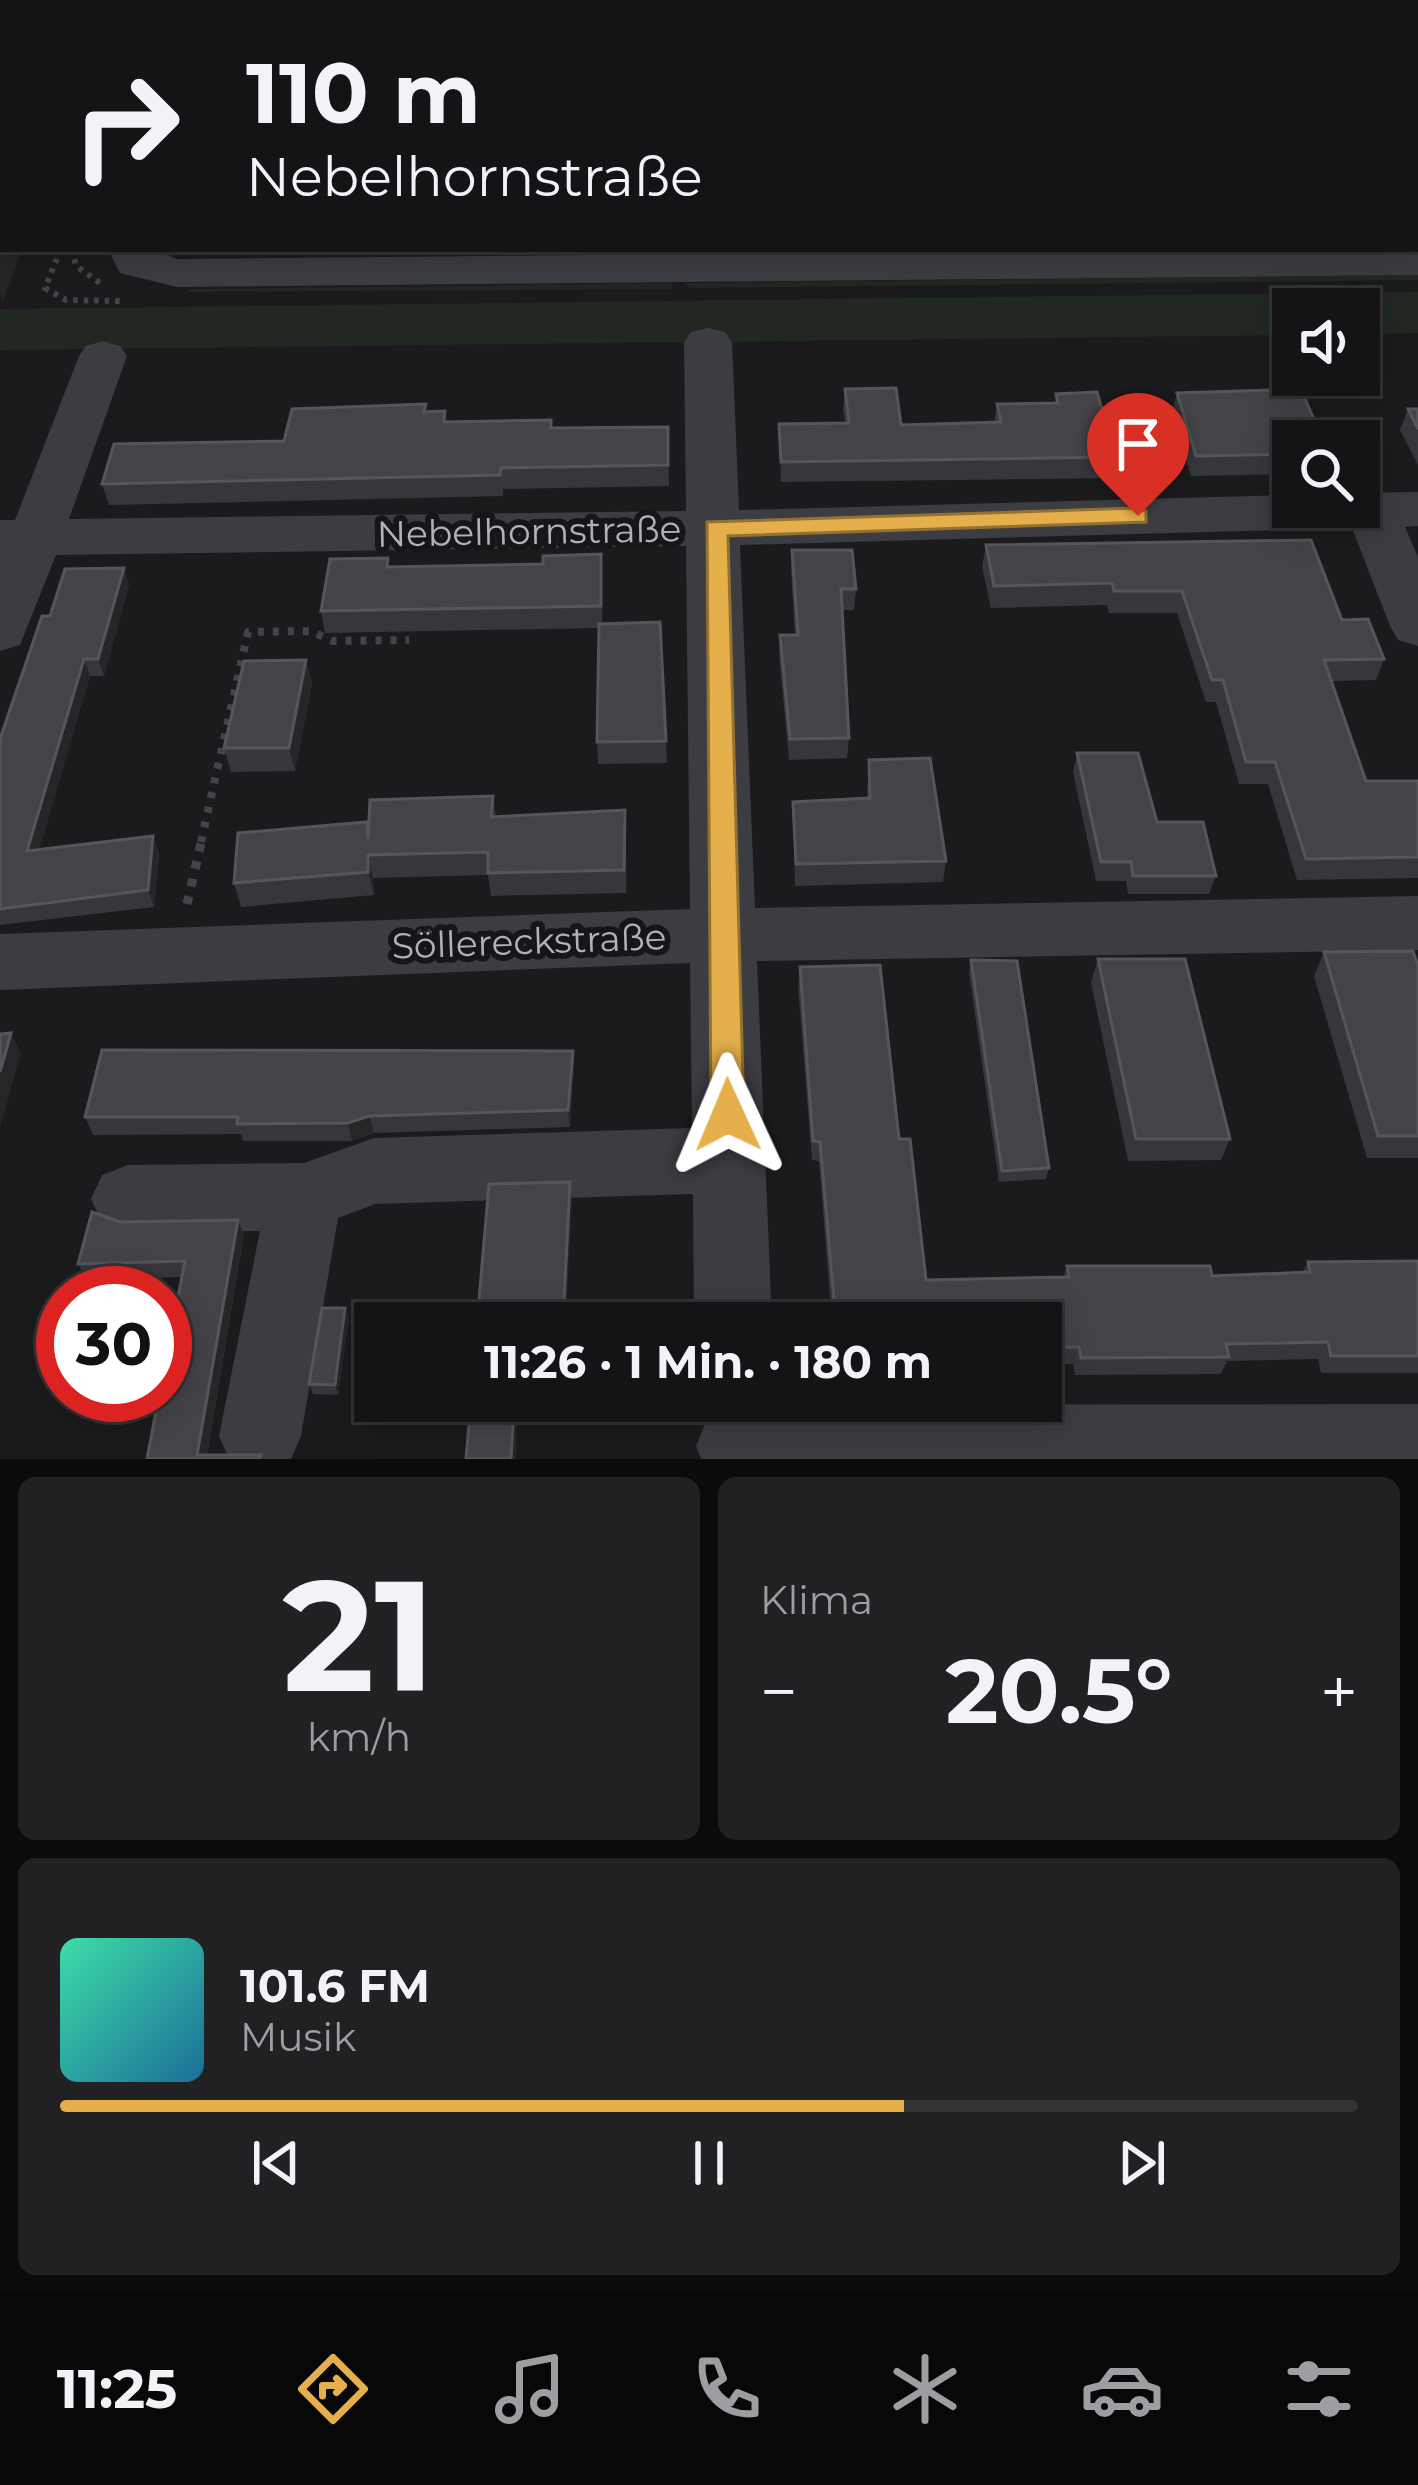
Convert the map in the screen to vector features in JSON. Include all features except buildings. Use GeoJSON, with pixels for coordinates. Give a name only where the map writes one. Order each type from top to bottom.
{"type":"FeatureCollection","features":[{"type":"Feature","properties":{"kind":"street"},"geometry":{"type":"LineString","coordinates":[[132,252],[136,263],[177,273],[1264,255],[1418,261]]}},
{"type":"Feature","properties":{"kind":"street"},"geometry":{"type":"LineString","coordinates":[[708,343],[732,1302]]}},
{"type":"Feature","properties":{"kind":"street"},"geometry":{"type":"LineString","coordinates":[[0,631],[16,538],[103,356]]}},
{"type":"Feature","properties":{"kind":"street"},"geometry":{"type":"LineString","coordinates":[[1395,510],[1418,626]]}},
{"type":"Feature","properties":{"kind":"street","name":"Nebelhornstraße"},"geometry":{"type":"LineString","coordinates":[[16,538],[716,528],[1395,510]]}},
{"type":"Feature","properties":{"kind":"street","name":"Söllereckstraße"},"geometry":{"type":"LineString","coordinates":[[0,962],[725,935],[1418,923]]}},
{"type":"Feature","properties":{"kind":"street"},"geometry":{"type":"LineString","coordinates":[[128,1199],[304,1197],[374,1171],[728,1160]]}},
{"type":"Feature","properties":{"kind":"street"},"geometry":{"type":"LineString","coordinates":[[260,1436],[304,1197]]}},
{"type":"Feature","properties":{"kind":"street"},"geometry":{"type":"LineString","coordinates":[[736,1436],[1418,1444]]}},
{"type":"Feature","properties":{"kind":"path"},"geometry":{"type":"LineString","coordinates":[[60,252],[45,288],[66,299],[128,301]]}},
{"type":"Feature","properties":{"kind":"path"},"geometry":{"type":"LineString","coordinates":[[177,952],[248,632],[311,631],[332,640],[409,640]]}},
{"type":"Feature","properties":{"kind":"shaded area"},"geometry":{"type":"Polygon","coordinates":[[[1418,275],[1418,280],[690,288],[685,283],[1418,275]]]}},
{"type":"Feature","properties":{"kind":"shaded area"},"geometry":{"type":"Polygon","coordinates":[[[673,283],[670,289],[187,292],[188,289],[673,283]]]}},
{"type":"Feature","properties":{"kind":"shaded area"},"geometry":{"type":"Polygon","coordinates":[[[1380,292],[1418,292],[1418,333],[1380,334],[1380,292]]]}},
{"type":"Feature","properties":{"kind":"shaded area"},"geometry":{"type":"Polygon","coordinates":[[[1272,294],[1272,335],[0,350],[0,309],[1272,294]]]}},
{"type":"Feature","properties":{"kind":"route"},"geometry":{"type":"LineString","coordinates":[[728,1115],[716,528],[1138,516]]}}]}
